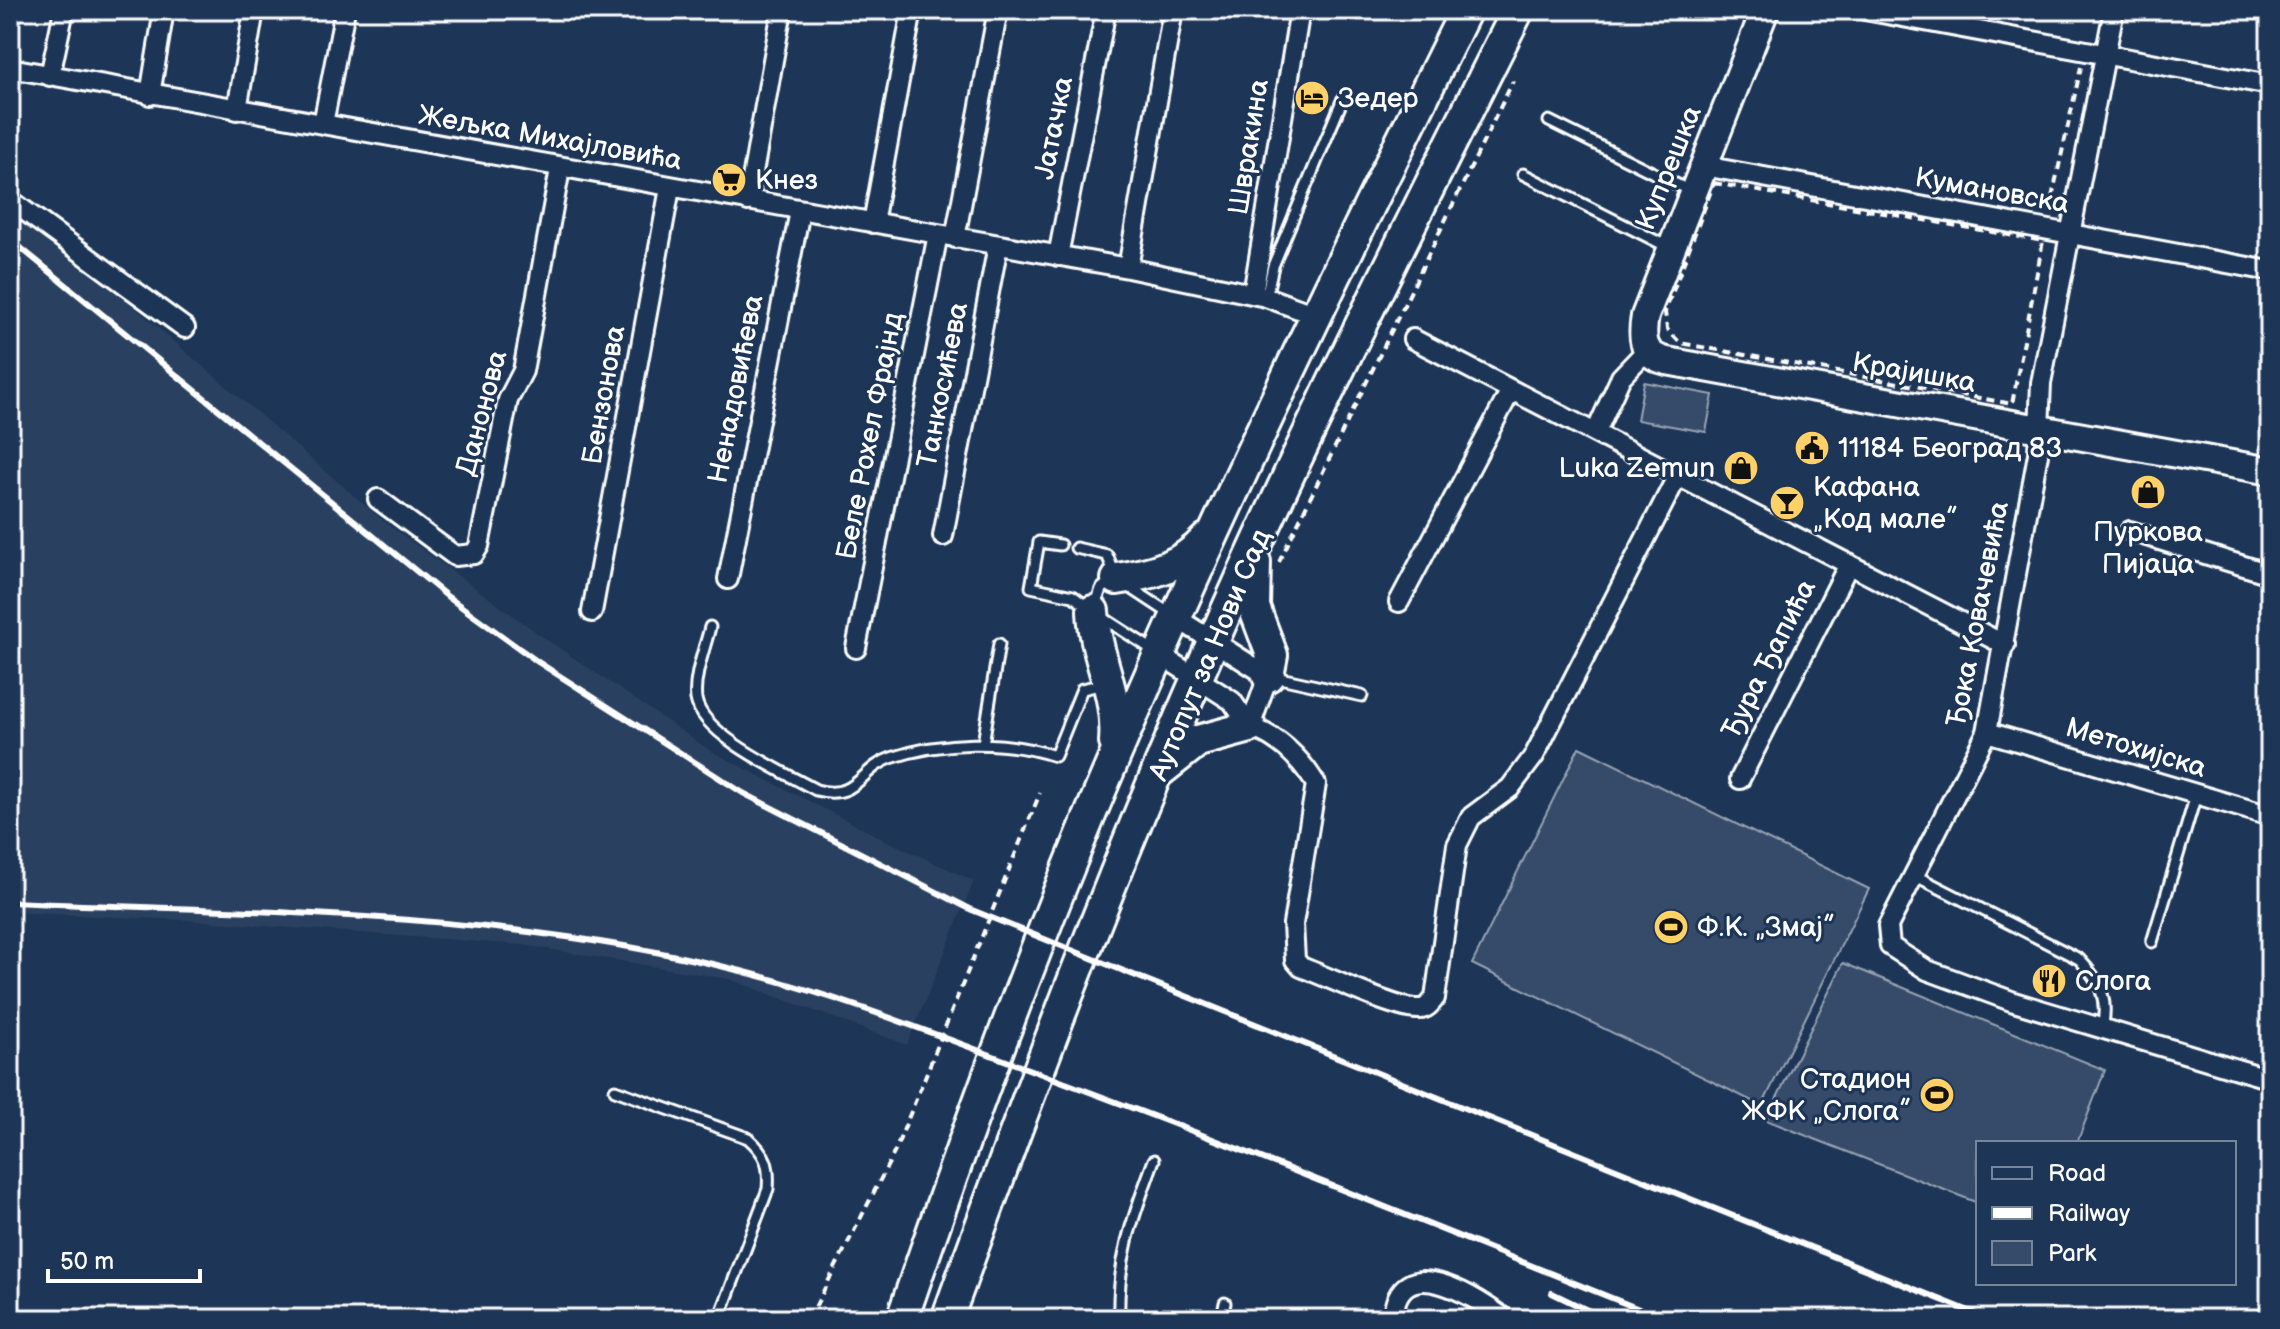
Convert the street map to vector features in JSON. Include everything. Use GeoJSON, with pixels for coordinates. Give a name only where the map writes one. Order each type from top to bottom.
{"type":"FeatureCollection","features":[{"type":"Feature","properties":{"kind":"main road","name":"Аутопут за Нови Сад"},"geometry":{"type":"LineString","coordinates":[[902,1319],[1008,1026],[1114,758],[1175,617],[1315,315],[1466,10]]}},
{"type":"Feature","properties":{"kind":"main road","name":"Аутопут за Нови Сад"},"geometry":{"type":"LineString","coordinates":[[947,1319],[1047,1042],[1213,640],[1258,541],[1518,10]]}},
{"type":"Feature","properties":{"kind":"main road","name":"Купрешка"},"geometry":{"type":"LineString","coordinates":[[1647,350],[1642,340],[1645,316],[1765,10]]}},
{"type":"Feature","properties":{"kind":"main road","name":"Крајишка"},"geometry":{"type":"LineString","coordinates":[[1647,350],[1658,359],[1667,361],[2270,471]]}},
{"type":"Feature","properties":{"kind":"main road"},"geometry":{"type":"LineString","coordinates":[[1117,579],[1160,572],[1196,550],[1215,529]]}},
{"type":"Feature","properties":{"kind":"main road"},"geometry":{"type":"LineString","coordinates":[[1258,541],[1253,596],[1262,637],[1272,655],[1268,676]]}},
{"type":"Feature","properties":{"kind":"main road"},"geometry":{"type":"LineString","coordinates":[[1093,611],[1098,650],[1111,683],[1116,725],[1114,758]]}},
{"type":"Feature","properties":{"kind":"main road"},"geometry":{"type":"LineString","coordinates":[[1157,776],[1169,761],[1198,741],[1250,727]]}},
{"type":"Feature","properties":{"kind":"street"},"geometry":{"type":"LineString","coordinates":[[50,76],[64,10]]}},
{"type":"Feature","properties":{"kind":"street"},"geometry":{"type":"LineString","coordinates":[[150,95],[164,10]]}},
{"type":"Feature","properties":{"kind":"street"},"geometry":{"type":"LineString","coordinates":[[237,110],[254,10]]}},
{"type":"Feature","properties":{"kind":"street"},"geometry":{"type":"LineString","coordinates":[[323,124],[345,10]]}},
{"type":"Feature","properties":{"kind":"street"},"geometry":{"type":"LineString","coordinates":[[748,201],[782,10]]}},
{"type":"Feature","properties":{"kind":"street"},"geometry":{"type":"LineString","coordinates":[[873,223],[912,10]]}},
{"type":"Feature","properties":{"kind":"street","name":"Беле Рохел Фрајнд"},"geometry":{"type":"LineString","coordinates":[[856,648],[998,10]]}},
{"type":"Feature","properties":{"kind":"street","name":"Јатачка"},"geometry":{"type":"LineString","coordinates":[[1058,256],[1106,10]]}},
{"type":"Feature","properties":{"kind":"street"},"geometry":{"type":"LineString","coordinates":[[1128,268],[1173,10]]}},
{"type":"Feature","properties":{"kind":"street","name":"Швракина"},"geometry":{"type":"LineString","coordinates":[[1259,295],[1300,10]]}},
{"type":"Feature","properties":{"kind":"street","name":"Ђока Ковачевића"},"geometry":{"type":"LineString","coordinates":[[2102,1029],[1927,970],[1890,946],[1888,926],[1987,732],[2036,466],[2040,389],[2114,10]]}},
{"type":"Feature","properties":{"kind":"street"},"geometry":{"type":"LineString","coordinates":[[1862,14],[2107,53],[2270,85]]}},
{"type":"Feature","properties":{"kind":"street","name":"Жељка Михајловића"},"geometry":{"type":"LineString","coordinates":[[10,68],[560,169],[1128,268],[1259,295],[1315,315]]}},
{"type":"Feature","properties":{"kind":"street","name":"Кумановска"},"geometry":{"type":"LineString","coordinates":[[1704,166],[2270,271]]}},
{"type":"Feature","properties":{"kind":"street","name":"Данонова"},"geometry":{"type":"LineString","coordinates":[[378,499],[455,556],[474,554],[479,546],[508,400],[523,371],[560,169]]}},
{"type":"Feature","properties":{"kind":"street","name":"Бензонова"},"geometry":{"type":"LineString","coordinates":[[592,612],[670,188]]}},
{"type":"Feature","properties":{"kind":"street"},"geometry":{"type":"LineString","coordinates":[[10,200],[185,328]]}},
{"type":"Feature","properties":{"kind":"street","name":"Ненадовићева"},"geometry":{"type":"LineString","coordinates":[[728,579],[800,211]]}},
{"type":"Feature","properties":{"kind":"street","name":"Танкосићева"},"geometry":{"type":"LineString","coordinates":[[943,536],[998,245]]}},
{"type":"Feature","properties":{"kind":"street"},"geometry":{"type":"LineString","coordinates":[[1413,339],[2005,645]]}},
{"type":"Feature","properties":{"kind":"street"},"geometry":{"type":"LineString","coordinates":[[1596,432],[1621,377],[1647,350]]}},
{"type":"Feature","properties":{"kind":"street"},"geometry":{"type":"LineString","coordinates":[[1399,602],[1511,390]]}},
{"type":"Feature","properties":{"kind":"street"},"geometry":{"type":"LineString","coordinates":[[1159,654],[1232,701],[1250,727],[1276,739],[1299,759],[1316,784],[1293,924],[1295,960],[1301,967],[1402,1006],[1420,1009],[1430,1005],[1435,998],[1457,845],[1467,822],[1516,783],[1534,756],[1678,475]]}},
{"type":"Feature","properties":{"kind":"street"},"geometry":{"type":"LineString","coordinates":[[2130,531],[2270,574]]}},
{"type":"Feature","properties":{"kind":"street","name":"Ђура Ђапића"},"geometry":{"type":"LineString","coordinates":[[1740,779],[1849,564]]}},
{"type":"Feature","properties":{"kind":"street"},"geometry":{"type":"LineString","coordinates":[[1175,617],[1268,676],[1250,727]]}},
{"type":"Feature","properties":{"kind":"street","name":"Метохијска"},"geometry":{"type":"LineString","coordinates":[[1987,732],[2270,816]]}},
{"type":"Feature","properties":{"kind":"street"},"geometry":{"type":"LineString","coordinates":[[2102,1029],[2270,1079]]}},
{"type":"Feature","properties":{"kind":"street"},"geometry":{"type":"LineString","coordinates":[[1393,1319],[1398,1298],[1408,1286],[1427,1280],[1456,1289],[1505,1319]]}},
{"type":"Feature","properties":{"kind":"lane"},"geometry":{"type":"LineString","coordinates":[[1259,295],[1344,96]]}},
{"type":"Feature","properties":{"kind":"lane"},"geometry":{"type":"LineString","coordinates":[[1549,121],[1693,193]]}},
{"type":"Feature","properties":{"kind":"lane"},"geometry":{"type":"LineString","coordinates":[[1523,174],[1671,249]]}},
{"type":"Feature","properties":{"kind":"lane"},"geometry":{"type":"LineString","coordinates":[[1060,545],[1039,542],[1031,587],[1073,596],[1159,654]]}},
{"type":"Feature","properties":{"kind":"lane"},"geometry":{"type":"LineString","coordinates":[[1076,548],[1107,555],[1117,579],[1175,617]]}},
{"type":"Feature","properties":{"kind":"lane"},"geometry":{"type":"LineString","coordinates":[[1093,611],[1101,589],[1117,579]]}},
{"type":"Feature","properties":{"kind":"lane"},"geometry":{"type":"LineString","coordinates":[[710,627],[697,686],[700,712],[736,744],[816,790],[840,793],[891,758],[928,749],[983,744],[1055,756],[1082,689],[1111,683]]}},
{"type":"Feature","properties":{"kind":"lane"},"geometry":{"type":"LineString","coordinates":[[983,744],[999,644]]}},
{"type":"Feature","properties":{"kind":"lane"},"geometry":{"type":"LineString","coordinates":[[1268,676],[1362,696]]}},
{"type":"Feature","properties":{"kind":"lane"},"geometry":{"type":"LineString","coordinates":[[2152,942],[2196,795]]}},
{"type":"Feature","properties":{"kind":"lane"},"geometry":{"type":"LineString","coordinates":[[1914,875],[2079,959],[2091,972],[2104,996],[2107,1009],[2102,1029]]}},
{"type":"Feature","properties":{"kind":"lane"},"geometry":{"type":"LineString","coordinates":[[615,1090],[748,1138],[764,1153],[770,1172],[768,1189],[719,1319]]}},
{"type":"Feature","properties":{"kind":"lane"},"geometry":{"type":"LineString","coordinates":[[1119,1319],[1118,1282],[1123,1244],[1154,1160]]}},
{"type":"Feature","properties":{"kind":"lane"},"geometry":{"type":"LineString","coordinates":[[1222,1319],[1225,1303]]}},
{"type":"Feature","properties":{"kind":"path"},"geometry":{"type":"LineString","coordinates":[[1815,10],[1862,14]]}},
{"type":"Feature","properties":{"kind":"path"},"geometry":{"type":"LineString","coordinates":[[2048,215],[2082,61]]}},
{"type":"Feature","properties":{"kind":"path"},"geometry":{"type":"LineString","coordinates":[[1277,566],[1513,79]]}},
{"type":"Feature","properties":{"kind":"path"},"geometry":{"type":"LineString","coordinates":[[1714,183],[2043,241],[2012,404],[1680,343],[1667,329],[1665,312],[1714,183]]}},
{"type":"Feature","properties":{"kind":"path"},"geometry":{"type":"LineString","coordinates":[[809,1319],[895,1151],[1040,793]]}},
{"type":"Feature","properties":{"kind":"shaded area"},"geometry":{"type":"Polygon","coordinates":[[[10,201],[387,524],[540,635],[711,751],[885,840],[974,881],[907,1045],[729,979],[523,945],[186,920],[10,912],[10,201]]]}},
{"type":"Feature","properties":{"kind":"green space"},"geometry":{"type":"Polygon","coordinates":[[[1644,382],[1713,395],[1706,432],[1637,420],[1644,382]]]}},
{"type":"Feature","properties":{"kind":"green space","name":"Ф.К. „Змај”"},"geometry":{"type":"Polygon","coordinates":[[[1579,747],[1869,889],[1762,1106],[1472,964],[1579,747]]]}},
{"type":"Feature","properties":{"kind":"green space","name":"Стадион ЖФК „Слога”"},"geometry":{"type":"Polygon","coordinates":[[[1843,963],[2105,1070],[2078,1141],[1976,1141],[1976,1202],[1766,1120],[1843,963]]]}},
{"type":"Feature","properties":{"kind":"railway"},"geometry":{"type":"LineString","coordinates":[[10,239],[448,597],[538,662],[743,793],[972,910],[1989,1319]]}},
{"type":"Feature","properties":{"kind":"railway"},"geometry":{"type":"LineString","coordinates":[[10,902],[286,913],[469,925],[651,951],[741,971],[890,1018],[1115,1102],[1664,1319]]}},
{"type":"Feature","properties":{"kind":"railway"},"geometry":{"type":"LineString","coordinates":[[1552,1293],[1606,1319]]}},
{"type":"Feature","properties":{"kind":"place","name":"Зедер"},"geometry":{"type":"Point","coordinates":[1312,98]}},
{"type":"Feature","properties":{"kind":"place","name":"Кнез"},"geometry":{"type":"Point","coordinates":[729,180]}},
{"type":"Feature","properties":{"kind":"place","name":"11184 Београд 83"},"geometry":{"type":"Point","coordinates":[1812,448]}},
{"type":"Feature","properties":{"kind":"place","name":"Luka Zemun"},"geometry":{"type":"Point","coordinates":[1741,468]}},
{"type":"Feature","properties":{"kind":"place","name":"Пуркова Пијаца"},"geometry":{"type":"Point","coordinates":[2148,492]}},
{"type":"Feature","properties":{"kind":"place","name":"Кафана „Код мале”"},"geometry":{"type":"Point","coordinates":[1787,503]}},
{"type":"Feature","properties":{"kind":"place","name":"Ф.К. „Змај”"},"geometry":{"type":"Point","coordinates":[1671,927]}},
{"type":"Feature","properties":{"kind":"place","name":"Слога"},"geometry":{"type":"Point","coordinates":[2049,981]}},
{"type":"Feature","properties":{"kind":"place","name":"Стадион ЖФК „Слога”"},"geometry":{"type":"Point","coordinates":[1937,1095]}}]}
